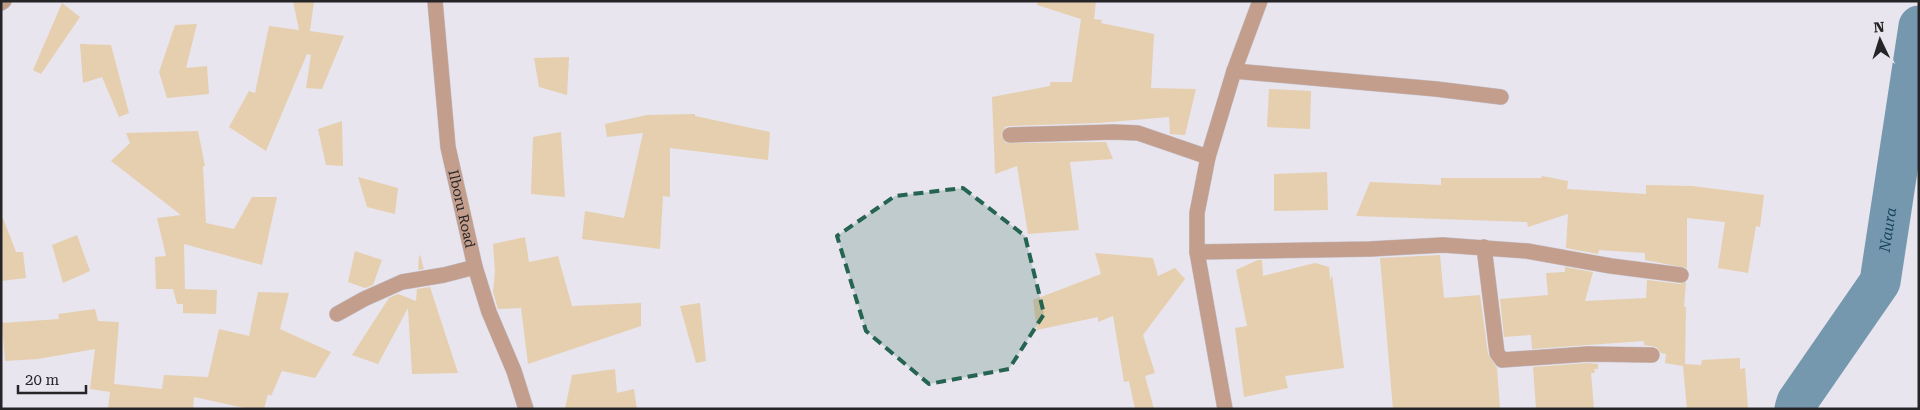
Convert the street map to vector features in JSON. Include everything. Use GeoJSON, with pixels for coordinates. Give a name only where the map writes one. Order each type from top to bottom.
{"type":"FeatureCollection","features":[{"type":"Feature","properties":{"kind":"street"},"geometry":{"type":"LineString","coordinates":[[1,4],[4,1]]}},
{"type":"Feature","properties":{"kind":"street","name":"Ilboru Road"},"geometry":{"type":"LineString","coordinates":[[435,1],[448,147],[475,267],[489,312],[514,371],[526,409]]}},
{"type":"Feature","properties":{"kind":"street"},"geometry":{"type":"LineString","coordinates":[[1225,409],[1197,252],[1197,213],[1208,157],[1234,71],[1260,1]]}},
{"type":"Feature","properties":{"kind":"street"},"geometry":{"type":"LineString","coordinates":[[1234,71],[1400,85],[1501,97]]}},
{"type":"Feature","properties":{"kind":"street"},"geometry":{"type":"LineString","coordinates":[[1010,135],[1138,133],[1208,157]]}},
{"type":"Feature","properties":{"kind":"street"},"geometry":{"type":"LineString","coordinates":[[1197,252],[1443,245],[1527,251],[1611,266],[1681,275]]}},
{"type":"Feature","properties":{"kind":"street"},"geometry":{"type":"LineString","coordinates":[[1484,247],[1497,352],[1502,360],[1588,354],[1652,355]]}},
{"type":"Feature","properties":{"kind":"street"},"geometry":{"type":"LineString","coordinates":[[337,314],[390,286],[475,267]]}},
{"type":"Feature","properties":{"kind":"highlighted area"},"geometry":{"type":"Polygon","coordinates":[[[963,188],[1025,236],[1044,314],[1009,369],[929,384],[866,331],[837,236],[895,196],[963,188]]]}},
{"type":"Feature","properties":{"kind":"building"},"geometry":{"type":"Polygon","coordinates":[[[293,1],[314,1],[310,31],[344,36],[322,89],[306,88],[311,55],[307,54],[266,151],[229,127],[249,91],[255,93],[269,26],[299,30],[293,1]]]}},
{"type":"Feature","properties":{"kind":"building"},"geometry":{"type":"Polygon","coordinates":[[[1038,1],[1096,1],[1094,19],[1102,20],[1101,23],[1154,34],[1151,88],[1196,89],[1185,135],[1170,134],[1169,117],[1098,123],[1005,127],[1001,136],[1006,143],[1106,142],[1113,159],[1070,162],[1079,230],[1028,234],[1017,166],[995,174],[992,97],[1050,86],[1050,82],[1072,82],[1081,19],[1037,5],[1038,1]]]}},
{"type":"Feature","properties":{"kind":"building"},"geometry":{"type":"Polygon","coordinates":[[[62,3],[80,17],[41,74],[33,70],[62,3]]]}},
{"type":"Feature","properties":{"kind":"building"},"geometry":{"type":"Polygon","coordinates":[[[197,24],[186,68],[207,66],[209,94],[167,98],[159,72],[175,25],[197,24]]]}},
{"type":"Feature","properties":{"kind":"building"},"geometry":{"type":"Polygon","coordinates":[[[80,44],[111,45],[129,113],[119,117],[102,77],[83,83],[80,44]]]}},
{"type":"Feature","properties":{"kind":"building"},"geometry":{"type":"Polygon","coordinates":[[[569,57],[567,95],[539,87],[534,58],[569,57]]]}},
{"type":"Feature","properties":{"kind":"building"},"geometry":{"type":"Polygon","coordinates":[[[1269,89],[1311,91],[1310,129],[1267,127],[1269,89]]]}},
{"type":"Feature","properties":{"kind":"building"},"geometry":{"type":"Polygon","coordinates":[[[695,114],[695,116],[770,132],[768,160],[670,148],[670,197],[663,196],[660,249],[582,239],[585,211],[624,218],[643,133],[607,137],[605,124],[647,115],[695,114]]]}},
{"type":"Feature","properties":{"kind":"building"},"geometry":{"type":"Polygon","coordinates":[[[342,121],[343,166],[326,165],[318,129],[342,121]]]}},
{"type":"Feature","properties":{"kind":"building"},"geometry":{"type":"Polygon","coordinates":[[[198,131],[205,166],[203,166],[206,223],[234,229],[252,197],[277,197],[262,265],[184,244],[185,289],[217,290],[216,314],[183,313],[183,304],[177,304],[173,289],[156,289],[155,257],[166,256],[157,218],[181,215],[111,161],[130,143],[126,133],[198,131]]]}},
{"type":"Feature","properties":{"kind":"building"},"geometry":{"type":"Polygon","coordinates":[[[561,132],[565,197],[531,194],[533,137],[561,132]]]}},
{"type":"Feature","properties":{"kind":"building"},"geometry":{"type":"Polygon","coordinates":[[[1327,172],[1328,210],[1274,211],[1274,174],[1327,172]]]}},
{"type":"Feature","properties":{"kind":"building"},"geometry":{"type":"Polygon","coordinates":[[[1542,176],[1568,181],[1567,189],[1646,194],[1646,185],[1692,186],[1764,195],[1760,227],[1756,226],[1748,273],[1718,268],[1725,222],[1687,218],[1687,268],[1645,260],[1645,253],[1599,250],[1598,254],[1566,248],[1568,214],[1528,227],[1527,222],[1356,216],[1370,182],[1441,185],[1441,178],[1541,178],[1542,176]]]}},
{"type":"Feature","properties":{"kind":"building"},"geometry":{"type":"Polygon","coordinates":[[[358,177],[398,188],[395,214],[367,207],[358,177]]]}},
{"type":"Feature","properties":{"kind":"building"},"geometry":{"type":"Polygon","coordinates":[[[1,218],[3,218],[16,252],[23,252],[26,278],[1,281],[1,218]]]}},
{"type":"Feature","properties":{"kind":"building"},"geometry":{"type":"Polygon","coordinates":[[[77,235],[90,271],[63,283],[52,245],[77,235]]]}},
{"type":"Feature","properties":{"kind":"building"},"geometry":{"type":"Polygon","coordinates":[[[525,237],[529,262],[558,256],[572,306],[641,303],[641,326],[528,364],[521,308],[498,309],[493,292],[495,272],[493,244],[525,237]]]}},
{"type":"Feature","properties":{"kind":"building"},"geometry":{"type":"Polygon","coordinates":[[[355,251],[382,260],[373,285],[365,288],[348,282],[355,251]]]}},
{"type":"Feature","properties":{"kind":"building"},"geometry":{"type":"Polygon","coordinates":[[[1095,253],[1153,258],[1158,276],[1175,268],[1185,279],[1143,335],[1155,373],[1145,376],[1154,409],[1135,409],[1129,381],[1124,382],[1113,316],[1098,322],[1098,317],[1037,330],[1033,300],[1101,274],[1095,253]]]}},
{"type":"Feature","properties":{"kind":"building"},"geometry":{"type":"Polygon","coordinates":[[[1440,255],[1444,298],[1480,295],[1488,354],[1497,368],[1500,409],[1393,409],[1380,258],[1440,255]]]}},
{"type":"Feature","properties":{"kind":"building"},"geometry":{"type":"Polygon","coordinates":[[[419,256],[424,269],[418,270],[419,256]]]}},
{"type":"Feature","properties":{"kind":"building"},"geometry":{"type":"Polygon","coordinates":[[[1262,260],[1263,276],[1315,263],[1329,267],[1330,281],[1332,275],[1344,368],[1285,376],[1288,388],[1244,397],[1235,328],[1247,326],[1236,270],[1262,260]]]}},
{"type":"Feature","properties":{"kind":"building"},"geometry":{"type":"Polygon","coordinates":[[[1565,267],[1593,272],[1585,301],[1646,298],[1647,280],[1680,284],[1686,282],[1684,307],[1686,307],[1685,364],[1701,365],[1702,360],[1740,358],[1740,369],[1745,368],[1748,409],[1687,409],[1683,366],[1665,363],[1666,354],[1661,353],[1656,347],[1644,345],[1644,341],[1532,349],[1531,335],[1504,337],[1500,299],[1548,295],[1546,273],[1565,272],[1565,267]]]}},
{"type":"Feature","properties":{"kind":"building"},"geometry":{"type":"Polygon","coordinates":[[[430,287],[458,373],[412,374],[408,308],[378,364],[352,355],[389,298],[398,294],[416,301],[417,289],[430,287]]]}},
{"type":"Feature","properties":{"kind":"building"},"geometry":{"type":"Polygon","coordinates":[[[258,292],[289,293],[280,329],[331,352],[315,378],[282,371],[271,396],[268,394],[264,409],[249,409],[194,397],[193,409],[108,409],[110,392],[90,389],[95,349],[38,359],[5,361],[2,323],[59,319],[58,314],[95,309],[98,321],[119,322],[114,384],[162,389],[164,375],[208,377],[219,329],[249,336],[258,292]]]}},
{"type":"Feature","properties":{"kind":"building"},"geometry":{"type":"Polygon","coordinates":[[[700,303],[706,361],[696,363],[680,306],[700,303]]]}},
{"type":"Feature","properties":{"kind":"building"},"geometry":{"type":"Polygon","coordinates":[[[1598,364],[1598,369],[1594,369],[1595,373],[1591,373],[1594,409],[1536,409],[1533,367],[1598,364]]]}},
{"type":"Feature","properties":{"kind":"building"},"geometry":{"type":"Polygon","coordinates":[[[615,369],[617,393],[634,389],[637,409],[565,409],[572,375],[615,369]]]}},
{"type":"Feature","properties":{"kind":"waterway","name":"Naura"},"geometry":{"type":"LineString","coordinates":[[1795,409],[1797,402],[1880,282],[1919,26]]}}]}
